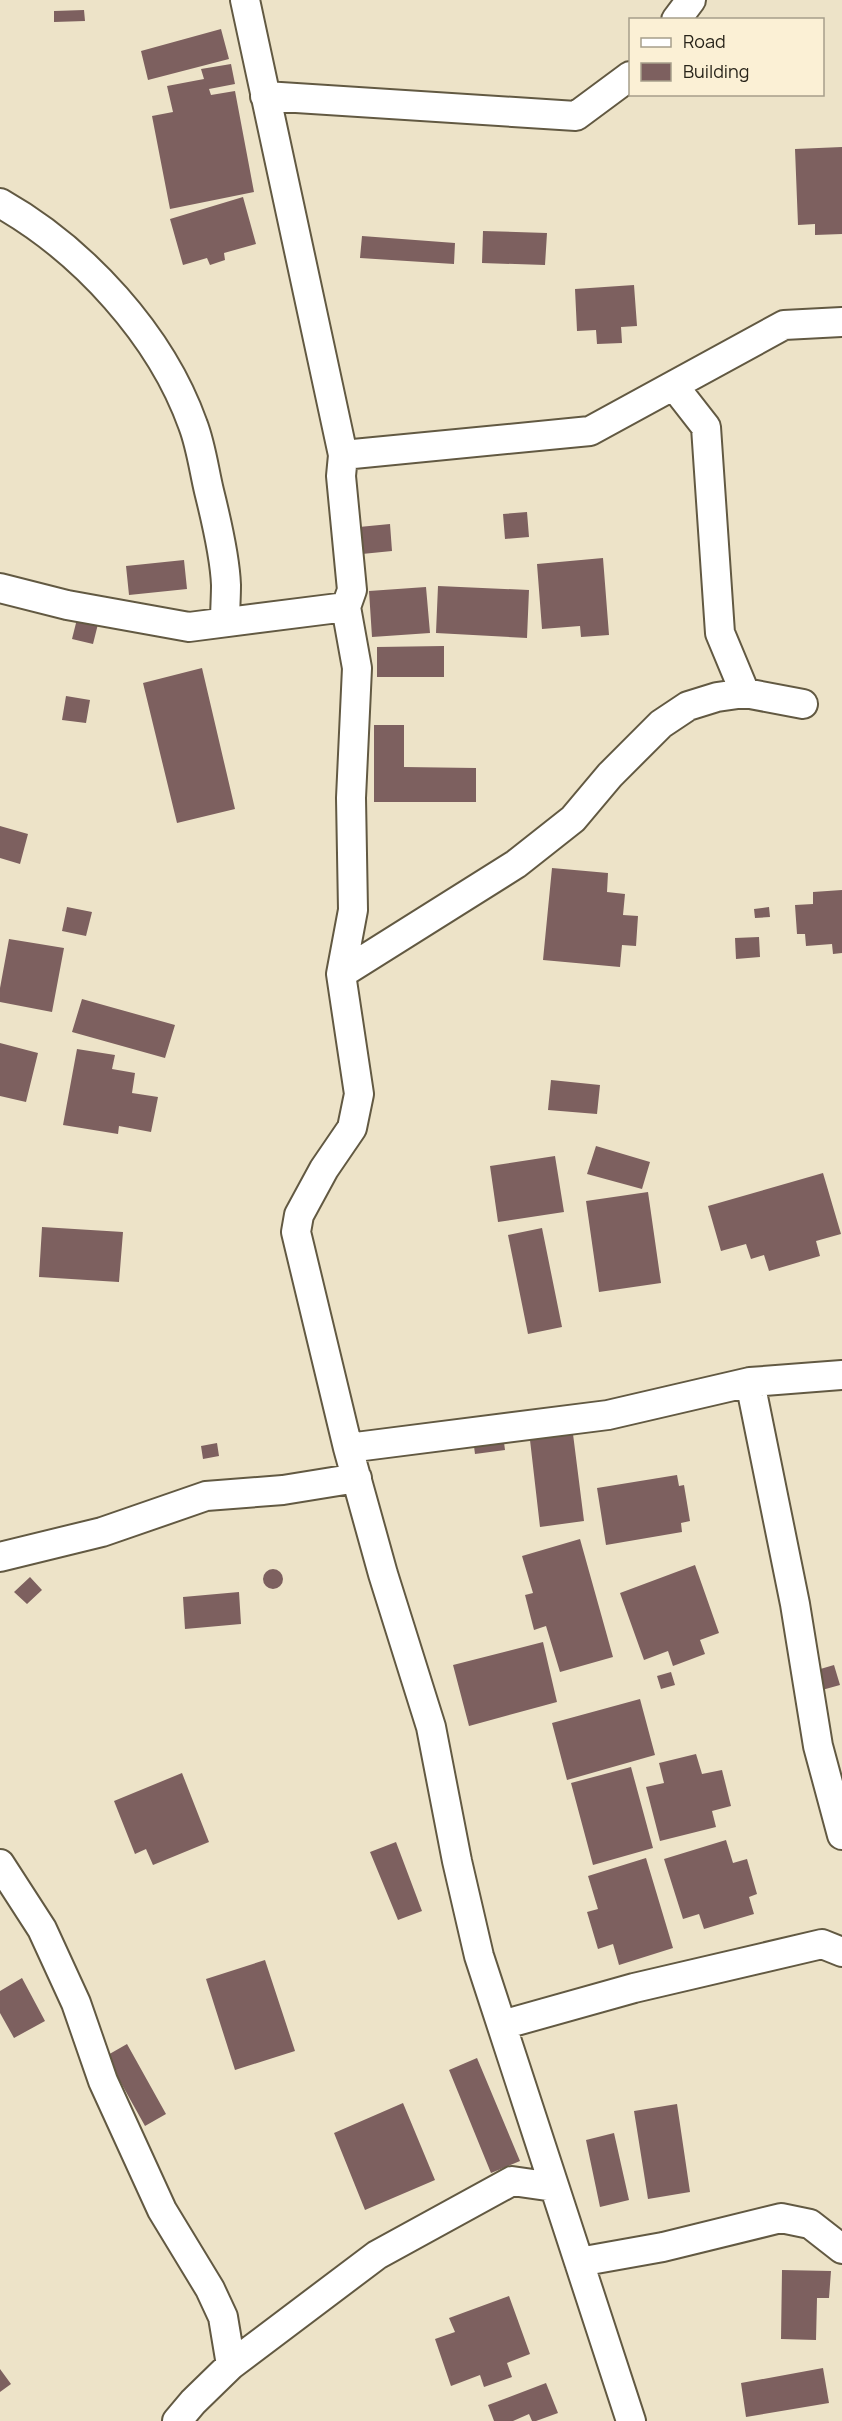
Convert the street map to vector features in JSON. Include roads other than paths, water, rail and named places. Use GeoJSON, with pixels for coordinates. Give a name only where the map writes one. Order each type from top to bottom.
{"type":"FeatureCollection","features":[{"type":"Feature","properties":{"kind":"street"},"geometry":{"type":"LineString","coordinates":[[245,0],[343,455],[341,476],[352,590],[346,607],[357,668],[351,798],[353,910],[341,975],[359,1094],[352,1128],[324,1169],[299,1215],[296,1232],[348,1448],[383,1574],[431,1727],[457,1861],[479,1956],[631,2421]]}},
{"type":"Feature","properties":{"kind":"street"},"geometry":{"type":"LineString","coordinates":[[678,18],[691,0]]}},
{"type":"Feature","properties":{"kind":"street"},"geometry":{"type":"LineString","coordinates":[[266,96],[576,116],[629,77]]}},
{"type":"Feature","properties":{"kind":"street"},"geometry":{"type":"LineString","coordinates":[[0,202],[30,220],[102,284],[139,326],[165,364],[194,427],[213,506],[226,584],[225,622]]}},
{"type":"Feature","properties":{"kind":"street"},"geometry":{"type":"LineString","coordinates":[[343,455],[590,431],[783,325],[842,322]]}},
{"type":"Feature","properties":{"kind":"street"},"geometry":{"type":"LineString","coordinates":[[674,386],[706,428],[720,633],[745,693]]}},
{"type":"Feature","properties":{"kind":"street"},"geometry":{"type":"LineString","coordinates":[[0,588],[67,605],[189,627],[346,607]]}},
{"type":"Feature","properties":{"kind":"street"},"geometry":{"type":"LineString","coordinates":[[341,975],[516,864],[573,819],[610,775],[661,724],[688,706],[717,697],[745,693],[803,704]]}},
{"type":"Feature","properties":{"kind":"street"},"geometry":{"type":"LineString","coordinates":[[348,1448],[608,1415],[750,1382],[842,1375]]}},
{"type":"Feature","properties":{"kind":"street"},"geometry":{"type":"LineString","coordinates":[[750,1382],[795,1604],[818,1746],[842,1834]]}},
{"type":"Feature","properties":{"kind":"street"},"geometry":{"type":"LineString","coordinates":[[0,1557],[102,1532],[206,1496],[283,1490],[357,1478]]}},
{"type":"Feature","properties":{"kind":"street"},"geometry":{"type":"LineString","coordinates":[[0,1864],[42,1929],[76,2003],[103,2081],[162,2210],[193,2259],[219,2307],[223,2317],[231,2365]]}},
{"type":"Feature","properties":{"kind":"street"},"geometry":{"type":"LineString","coordinates":[[502,2025],[634,1988],[822,1944],[842,1952]]}},
{"type":"Feature","properties":{"kind":"street"},"geometry":{"type":"LineString","coordinates":[[177,2421],[231,2365],[377,2255],[512,2181],[554,2187]]}},
{"type":"Feature","properties":{"kind":"street"},"geometry":{"type":"LineString","coordinates":[[579,2262],[663,2247],[781,2218],[810,2224],[842,2249]]}}]}
